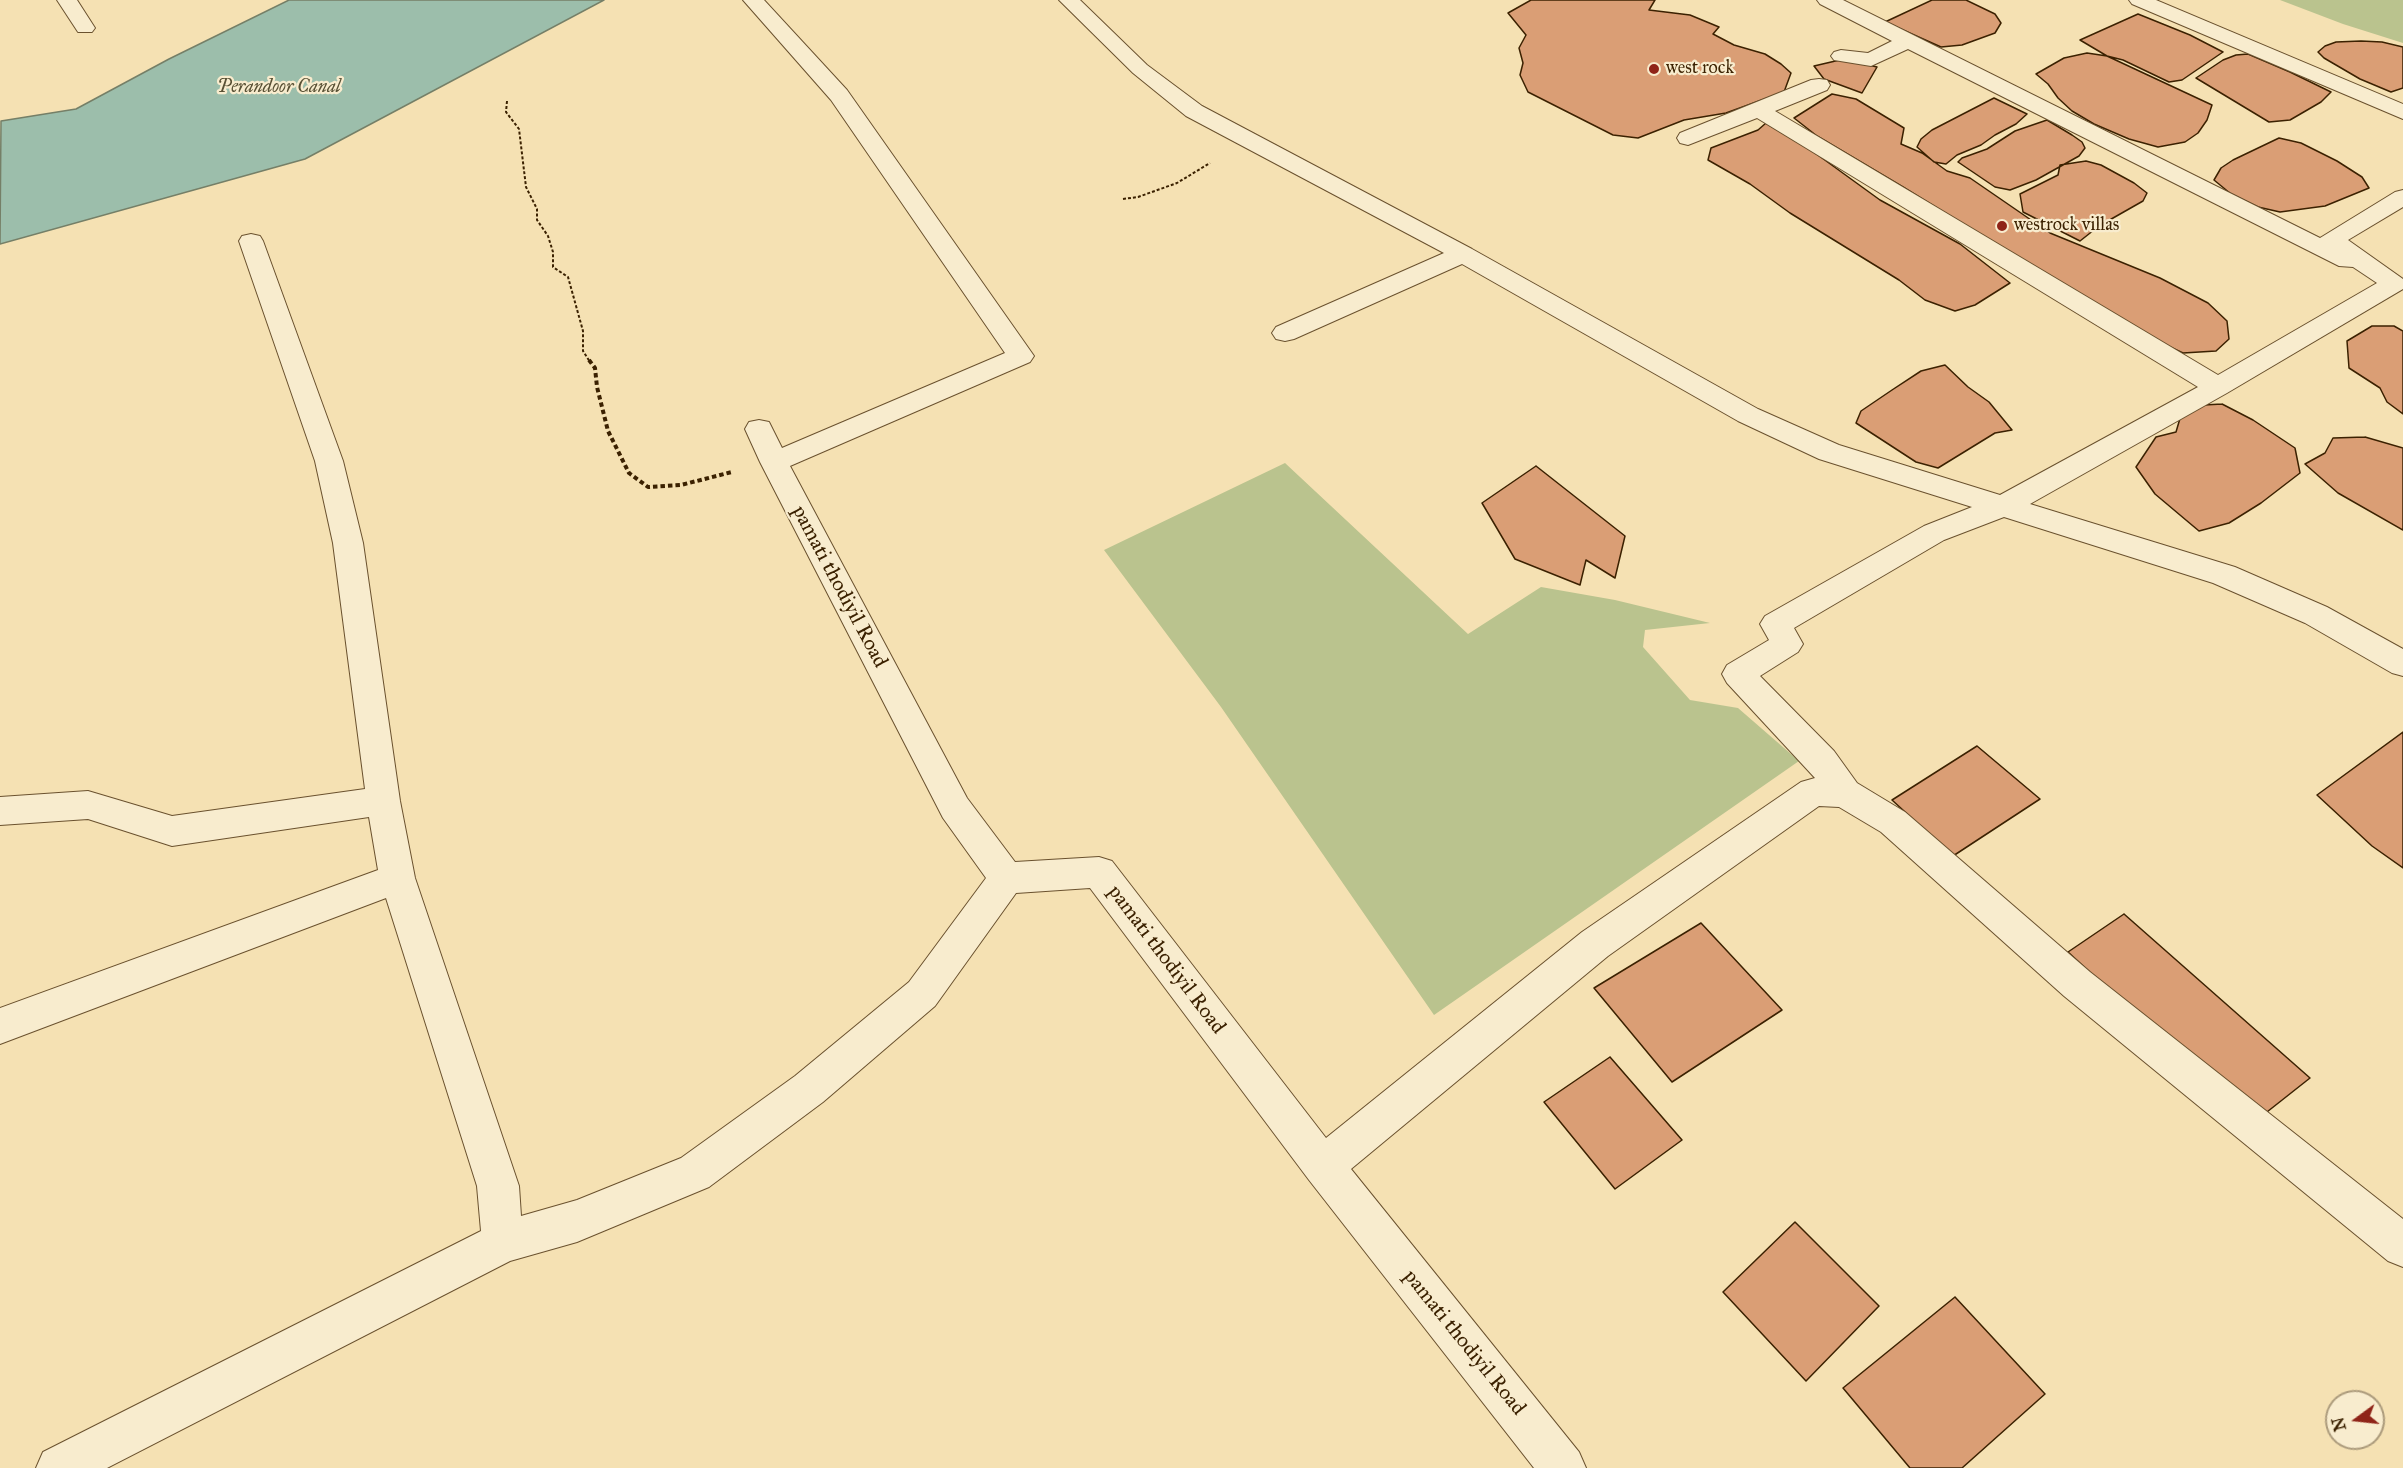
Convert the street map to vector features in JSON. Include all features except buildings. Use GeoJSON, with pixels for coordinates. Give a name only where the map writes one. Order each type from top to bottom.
{"type":"FeatureCollection","features":[{"type":"Feature","properties":{"kind":"street"},"geometry":{"type":"LineString","coordinates":[[67,0],[85,28]]}},
{"type":"Feature","properties":{"kind":"street"},"geometry":{"type":"LineString","coordinates":[[753,0],[839,95],[1021,356],[774,462]]}},
{"type":"Feature","properties":{"kind":"street"},"geometry":{"type":"LineString","coordinates":[[1069,0],[1140,69],[1194,111],[1463,254],[1748,414],[1829,452],[2224,575],[2316,615],[2403,664]]}},
{"type":"Feature","properties":{"kind":"street"},"geometry":{"type":"LineString","coordinates":[[1827,0],[2398,286]]}},
{"type":"Feature","properties":{"kind":"street"},"geometry":{"type":"LineString","coordinates":[[2139,0],[2403,112]]}},
{"type":"Feature","properties":{"kind":"street"},"geometry":{"type":"LineString","coordinates":[[1842,56],[1871,60],[1894,46],[1910,41]]}},
{"type":"Feature","properties":{"kind":"street"},"geometry":{"type":"LineString","coordinates":[[1688,138],[1819,85]]}},
{"type":"Feature","properties":{"kind":"street"},"geometry":{"type":"LineString","coordinates":[[1757,109],[2218,387]]}},
{"type":"Feature","properties":{"kind":"street"},"geometry":{"type":"LineString","coordinates":[[2398,286],[2331,240],[2403,197]]}},
{"type":"Feature","properties":{"kind":"street"},"geometry":{"type":"LineString","coordinates":[[251,241],[329,461],[348,543],[383,801],[397,878],[498,1186],[502,1242]]}},
{"type":"Feature","properties":{"kind":"street"},"geometry":{"type":"LineString","coordinates":[[1285,333],[1463,254]]}},
{"type":"Feature","properties":{"kind":"street"},"geometry":{"type":"LineString","coordinates":[[2398,286],[2005,505],[1934,533],[1776,624],[1787,644],[1738,674],[1822,761],[1845,793],[1893,822],[2077,984],[2403,1246]]}},
{"type":"Feature","properties":{"kind":"street","name":"pamati thodiyil Road"},"geometry":{"type":"LineString","coordinates":[[759,429],[954,807],[1006,878],[1098,872],[1323,1166],[1563,1468]]}},
{"type":"Feature","properties":{"kind":"street"},"geometry":{"type":"LineString","coordinates":[[1323,1166],[1595,944],[1814,792],[1845,793]]}},
{"type":"Feature","properties":{"kind":"street"},"geometry":{"type":"LineString","coordinates":[[0,811],[88,805],[171,831],[383,801]]}},
{"type":"Feature","properties":{"kind":"street"},"geometry":{"type":"LineString","coordinates":[[0,1026],[397,878]]}},
{"type":"Feature","properties":{"kind":"street"},"geometry":{"type":"LineString","coordinates":[[59,1468],[502,1242],[577,1221],[695,1173],[809,1089],[922,994],[1006,878]]}},
{"type":"Feature","properties":{"kind":"path"},"geometry":{"type":"LineString","coordinates":[[507,101],[506,112],[519,129],[526,187],[537,209],[537,220],[548,236],[553,252],[553,267],[568,278],[583,331],[583,351],[595,368],[597,387],[608,431],[629,473],[648,487],[681,484],[774,462]]}},
{"type":"Feature","properties":{"kind":"path"},"geometry":{"type":"LineString","coordinates":[[1123,199],[1177,183],[1202,166],[1226,157],[1251,142]]}},
{"type":"Feature","properties":{"kind":"green space"},"geometry":{"type":"Polygon","coordinates":[[[2280,0],[2403,0],[2403,43],[2343,24],[2280,0]]]}},
{"type":"Feature","properties":{"kind":"green space"},"geometry":{"type":"Polygon","coordinates":[[[1285,463],[1468,634],[1541,587],[1615,600],[1710,623],[1645,630],[1643,647],[1690,700],[1738,708],[1799,761],[1434,1015],[1221,707],[1104,550],[1285,463]]]}},
{"type":"Feature","properties":{"kind":"water","name":"Perandoor Canal"},"geometry":{"type":"Polygon","coordinates":[[[289,0],[604,0],[305,159],[0,244],[1,121],[76,109],[169,59],[289,0]]]}},
{"type":"Feature","properties":{"kind":"place","name":"west rock"},"geometry":{"type":"Point","coordinates":[1654,69]}},
{"type":"Feature","properties":{"kind":"place","name":"westrock villas"},"geometry":{"type":"Point","coordinates":[2002,226]}}]}
